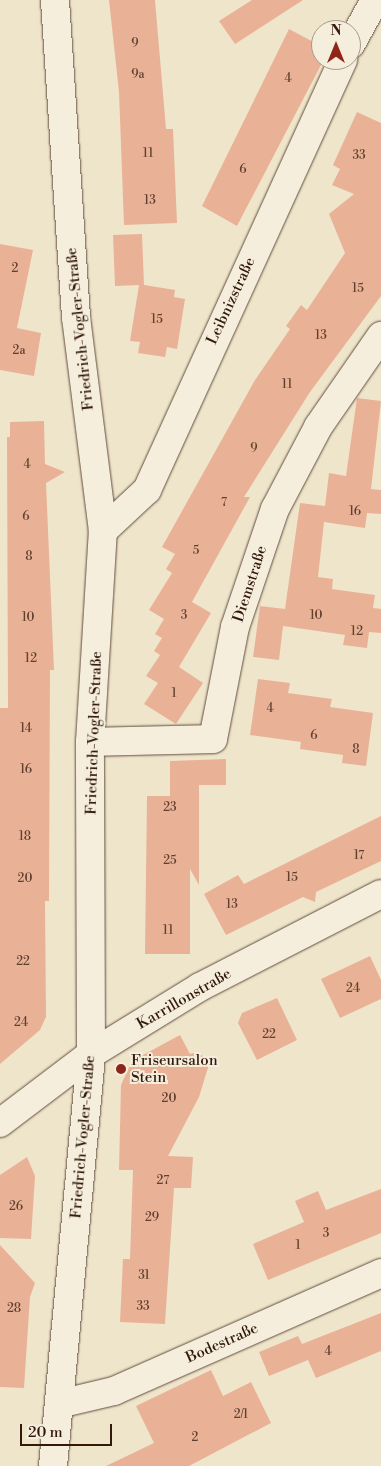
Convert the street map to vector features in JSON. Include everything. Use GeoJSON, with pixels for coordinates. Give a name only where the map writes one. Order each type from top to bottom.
{"type":"FeatureCollection","features":[{"type":"Feature","properties":{"kind":"street","name":"Friedrich-Vogler-Straße"},"geometry":{"type":"LineString","coordinates":[[53,1466],[91,1054],[90,742],[103,530],[76,317],[55,0]]}},
{"type":"Feature","properties":{"kind":"street"},"geometry":{"type":"LineString","coordinates":[[361,26],[375,0]]}},
{"type":"Feature","properties":{"kind":"street","name":"Leibnizstraße"},"geometry":{"type":"LineString","coordinates":[[103,530],[147,490],[338,70]]}},
{"type":"Feature","properties":{"kind":"street","name":"Diemstraße"},"geometry":{"type":"LineString","coordinates":[[90,742],[213,739],[235,627],[275,509],[318,427],[381,336]]}},
{"type":"Feature","properties":{"kind":"street","name":"Karrillonstraße"},"geometry":{"type":"LineString","coordinates":[[0,1123],[91,1054],[200,987],[381,894]]}},
{"type":"Feature","properties":{"kind":"street","name":"Bodestraße"},"geometry":{"type":"LineString","coordinates":[[59,1404],[114,1392],[381,1273]]}},
{"type":"Feature","properties":{"kind":"building"},"geometry":{"type":"Polygon","coordinates":[[[109,0],[155,0],[166,129],[173,129],[177,223],[124,225],[119,92],[109,0]]]}},
{"type":"Feature","properties":{"kind":"building"},"geometry":{"type":"Polygon","coordinates":[[[252,0],[303,0],[235,44],[219,21],[252,0]]]}},
{"type":"Feature","properties":{"kind":"building"},"geometry":{"type":"Polygon","coordinates":[[[289,29],[311,41],[311,70],[318,70],[237,226],[202,206],[289,29]]]}},
{"type":"Feature","properties":{"kind":"building"},"geometry":{"type":"Polygon","coordinates":[[[357,112],[381,123],[381,296],[310,392],[244,497],[250,497],[192,602],[211,613],[179,667],[203,683],[176,724],[144,704],[158,683],[146,676],[160,655],[154,651],[162,638],[155,634],[164,619],[149,610],[172,573],[166,569],[175,554],[162,547],[255,380],[290,329],[286,326],[301,305],[307,310],[345,253],[329,214],[354,194],[332,185],[340,169],[333,165],[357,112]]]}},
{"type":"Feature","properties":{"kind":"building"},"geometry":{"type":"Polygon","coordinates":[[[142,234],[144,285],[175,290],[174,297],[185,299],[177,349],[167,347],[165,357],[138,353],[140,342],[130,341],[139,285],[115,286],[113,235],[142,234]]]}},
{"type":"Feature","properties":{"kind":"building"},"geometry":{"type":"Polygon","coordinates":[[[0,244],[33,250],[17,328],[41,333],[34,376],[0,370],[0,244]]]}},
{"type":"Feature","properties":{"kind":"building"},"geometry":{"type":"Polygon","coordinates":[[[357,398],[381,401],[371,489],[381,490],[381,514],[367,513],[365,528],[324,522],[318,577],[333,579],[332,589],[375,595],[373,608],[381,609],[381,633],[369,632],[367,648],[343,645],[345,635],[283,626],[279,660],[253,657],[260,606],[285,609],[300,503],[325,506],[329,473],[346,476],[357,398]]]}},
{"type":"Feature","properties":{"kind":"building"},"geometry":{"type":"Polygon","coordinates":[[[44,421],[45,464],[65,472],[46,483],[54,670],[50,670],[49,901],[45,901],[46,1017],[40,1030],[0,1064],[0,708],[8,708],[7,437],[10,437],[10,422],[44,421]]]}},
{"type":"Feature","properties":{"kind":"building"},"geometry":{"type":"Polygon","coordinates":[[[258,679],[290,683],[288,693],[332,699],[330,707],[373,713],[366,766],[342,763],[343,755],[300,749],[301,742],[250,735],[258,679]]]}},
{"type":"Feature","properties":{"kind":"building"},"geometry":{"type":"Polygon","coordinates":[[[226,759],[226,785],[199,785],[199,885],[190,869],[190,954],[145,954],[147,796],[170,796],[170,761],[226,759]]]}},
{"type":"Feature","properties":{"kind":"building"},"geometry":{"type":"Polygon","coordinates":[[[381,816],[381,861],[316,892],[315,902],[303,897],[226,935],[204,894],[238,875],[244,884],[381,816]]]}},
{"type":"Feature","properties":{"kind":"building"},"geometry":{"type":"Polygon","coordinates":[[[370,956],[381,980],[381,999],[340,1018],[321,979],[370,956]]]}},
{"type":"Feature","properties":{"kind":"building"},"geometry":{"type":"Polygon","coordinates":[[[277,998],[297,1040],[257,1060],[238,1023],[242,1013],[277,998]]]}},
{"type":"Feature","properties":{"kind":"building"},"geometry":{"type":"Polygon","coordinates":[[[180,1035],[190,1054],[197,1052],[210,1061],[199,1097],[168,1156],[193,1157],[191,1188],[174,1188],[165,1324],[120,1322],[123,1259],[130,1259],[133,1170],[119,1170],[121,1085],[132,1061],[180,1035]]]}},
{"type":"Feature","properties":{"kind":"building"},"geometry":{"type":"Polygon","coordinates":[[[27,1157],[35,1176],[31,1239],[0,1238],[0,1175],[27,1157]]]}},
{"type":"Feature","properties":{"kind":"building"},"geometry":{"type":"Polygon","coordinates":[[[381,1189],[381,1233],[268,1280],[253,1244],[304,1222],[295,1201],[318,1191],[326,1210],[381,1189]]]}},
{"type":"Feature","properties":{"kind":"building"},"geometry":{"type":"Polygon","coordinates":[[[0,1245],[35,1283],[30,1297],[24,1388],[0,1387],[0,1245]]]}},
{"type":"Feature","properties":{"kind":"building"},"geometry":{"type":"Polygon","coordinates":[[[381,1313],[381,1351],[316,1378],[308,1360],[269,1376],[259,1352],[298,1336],[302,1344],[381,1313]]]}},
{"type":"Feature","properties":{"kind":"building"},"geometry":{"type":"Polygon","coordinates":[[[211,1370],[223,1396],[251,1382],[271,1423],[189,1466],[106,1466],[154,1443],[136,1406],[211,1370]]]}},
{"type":"Feature","properties":{"kind":"place","name":"Friseursalon Stein"},"geometry":{"type":"Point","coordinates":[121,1069]}}]}
